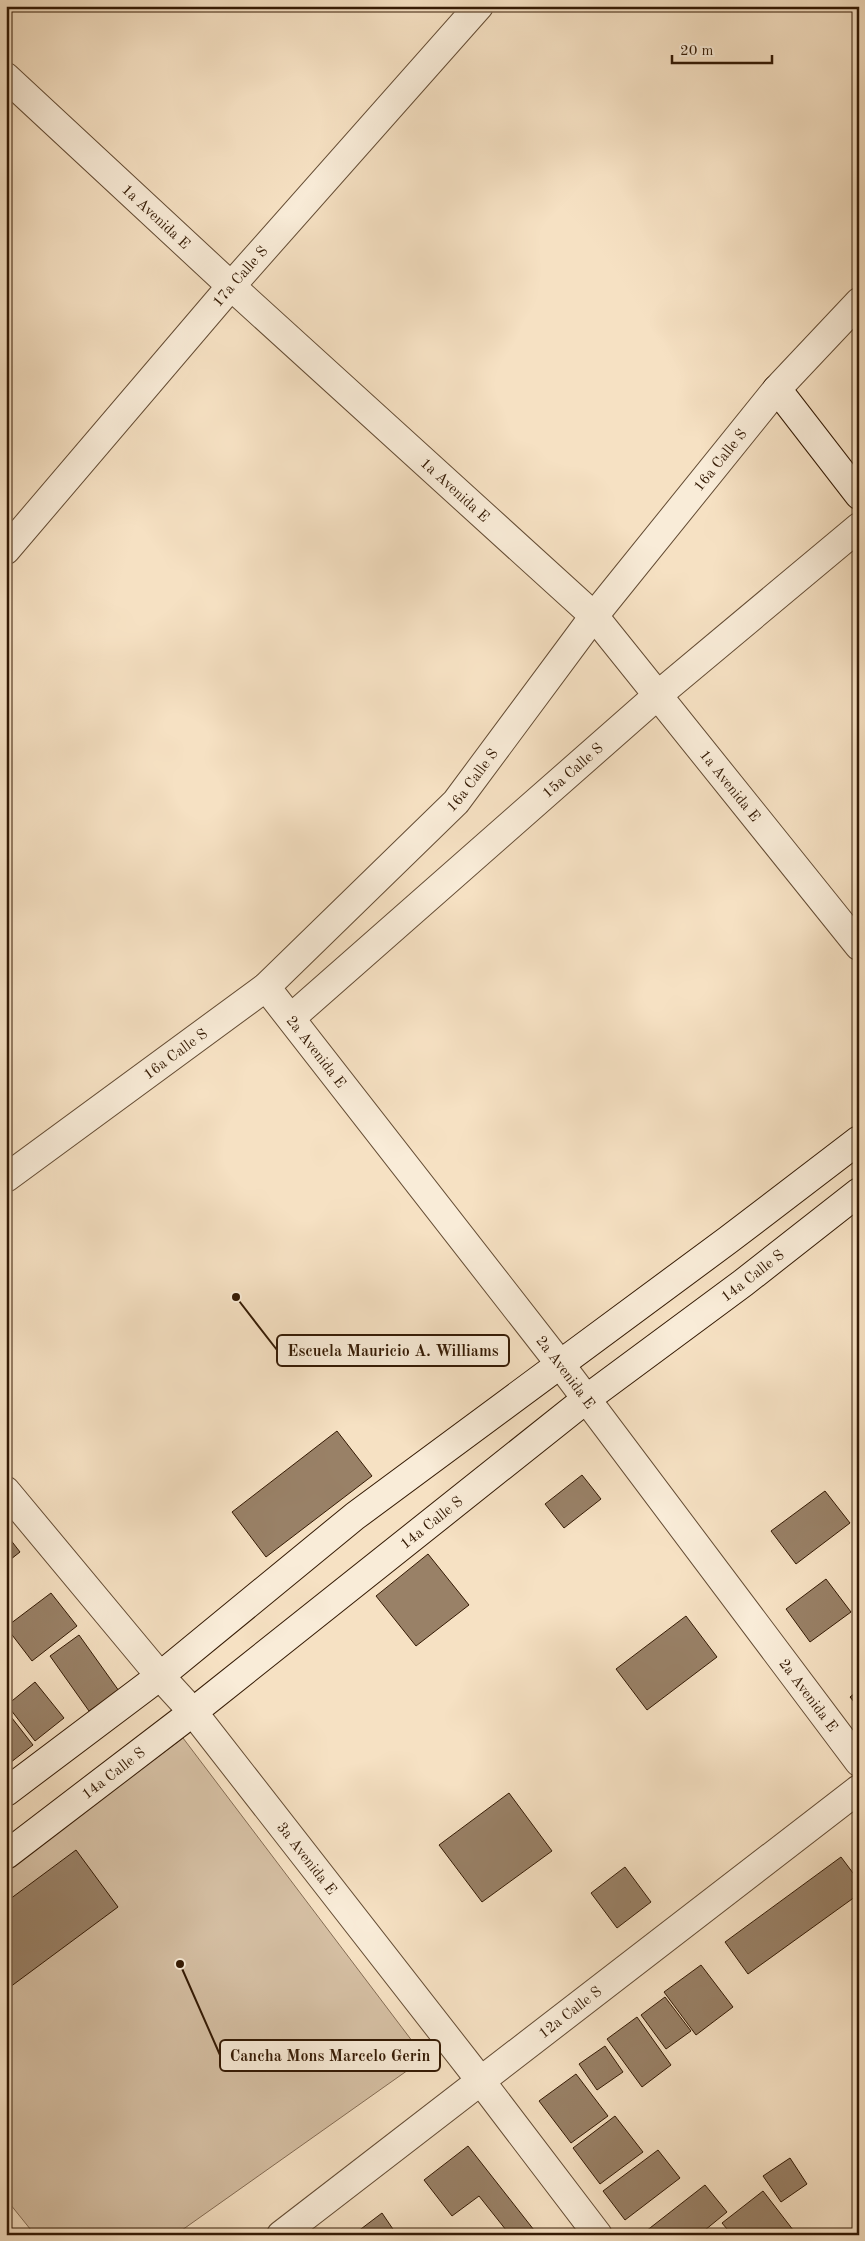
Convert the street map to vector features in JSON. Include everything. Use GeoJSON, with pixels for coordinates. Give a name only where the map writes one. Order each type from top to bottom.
{"type":"FeatureCollection","features":[{"type":"Feature","properties":{"kind":"street","name":"17a Calle S"},"geometry":{"type":"LineString","coordinates":[[6,550],[231,286],[479,6]]}},
{"type":"Feature","properties":{"kind":"street","name":"1a Avenida E"},"geometry":{"type":"LineString","coordinates":[[6,77],[231,286],[594,616],[859,946]]}},
{"type":"Feature","properties":{"kind":"street","name":"16a Calle S"},"geometry":{"type":"LineString","coordinates":[[6,1178],[266,987],[456,802],[594,616],[777,389],[859,302]]}},
{"type":"Feature","properties":{"kind":"street"},"geometry":{"type":"LineString","coordinates":[[777,389],[859,495]]}},
{"type":"Feature","properties":{"kind":"street","name":"15a Calle S"},"geometry":{"type":"LineString","coordinates":[[291,1018],[658,695],[859,527]]}},
{"type":"Feature","properties":{"kind":"street","name":"2a Avenida E"},"geometry":{"type":"LineString","coordinates":[[266,987],[560,1364],[585,1400],[859,1762]]}},
{"type":"Feature","properties":{"kind":"street"},"geometry":{"type":"LineString","coordinates":[[6,1792],[160,1676],[354,1516],[728,1240],[859,1140]]}},
{"type":"Feature","properties":{"kind":"street","name":"14a Calle S"},"geometry":{"type":"LineString","coordinates":[[6,1855],[193,1712],[585,1400],[743,1282],[859,1192]]}},
{"type":"Feature","properties":{"kind":"street","name":"3a Avenida E"},"geometry":{"type":"LineString","coordinates":[[6,1491],[160,1676],[193,1712],[480,2080],[598,2235]]}},
{"type":"Feature","properties":{"kind":"street","name":"12a Calle S"},"geometry":{"type":"LineString","coordinates":[[281,2235],[859,1789]]}},
{"type":"Feature","properties":{"kind":"shaded area"},"geometry":{"type":"Polygon","coordinates":[[[183,1738],[425,2058],[175,2235],[35,2235],[6,2199],[6,1871],[183,1738]]]}},
{"type":"Feature","properties":{"kind":"building"},"geometry":{"type":"Polygon","coordinates":[[[337,1431],[372,1476],[266,1557],[232,1512],[337,1431]]]}},
{"type":"Feature","properties":{"kind":"building"},"geometry":{"type":"Polygon","coordinates":[[[582,1475],[601,1499],[564,1528],[545,1504],[582,1475]]]}},
{"type":"Feature","properties":{"kind":"building"},"geometry":{"type":"Polygon","coordinates":[[[825,1491],[850,1523],[796,1564],[771,1531],[825,1491]]]}},
{"type":"Feature","properties":{"kind":"building"},"geometry":{"type":"Polygon","coordinates":[[[6,1534],[20,1552],[6,1563],[6,1534]]]}},
{"type":"Feature","properties":{"kind":"building"},"geometry":{"type":"Polygon","coordinates":[[[428,1554],[469,1605],[416,1646],[376,1596],[428,1554]]]}},
{"type":"Feature","properties":{"kind":"building"},"geometry":{"type":"Polygon","coordinates":[[[826,1579],[851,1612],[810,1642],[786,1609],[826,1579]]]}},
{"type":"Feature","properties":{"kind":"building"},"geometry":{"type":"Polygon","coordinates":[[[51,1593],[77,1626],[32,1661],[6,1627],[51,1593]]]}},
{"type":"Feature","properties":{"kind":"building"},"geometry":{"type":"Polygon","coordinates":[[[686,1616],[717,1657],[647,1710],[616,1669],[686,1616]]]}},
{"type":"Feature","properties":{"kind":"building"},"geometry":{"type":"Polygon","coordinates":[[[79,1635],[119,1691],[89,1711],[50,1656],[79,1635]]]}},
{"type":"Feature","properties":{"kind":"building"},"geometry":{"type":"Polygon","coordinates":[[[35,1682],[64,1718],[35,1741],[7,1705],[35,1682]]]}},
{"type":"Feature","properties":{"kind":"building"},"geometry":{"type":"Polygon","coordinates":[[[859,1690],[859,1708],[850,1697],[859,1690]]]}},
{"type":"Feature","properties":{"kind":"building"},"geometry":{"type":"Polygon","coordinates":[[[8,1713],[33,1745],[6,1766],[6,1714],[8,1713]]]}},
{"type":"Feature","properties":{"kind":"building"},"geometry":{"type":"Polygon","coordinates":[[[509,1793],[552,1851],[482,1902],[439,1845],[509,1793]]]}},
{"type":"Feature","properties":{"kind":"building"},"geometry":{"type":"Polygon","coordinates":[[[76,1850],[118,1907],[6,1990],[6,1902],[76,1850]]]}},
{"type":"Feature","properties":{"kind":"building"},"geometry":{"type":"Polygon","coordinates":[[[841,1857],[859,1881],[859,1894],[748,1974],[725,1942],[841,1857]]]}},
{"type":"Feature","properties":{"kind":"building"},"geometry":{"type":"Polygon","coordinates":[[[625,1867],[651,1902],[617,1928],[591,1893],[625,1867]]]}},
{"type":"Feature","properties":{"kind":"building"},"geometry":{"type":"Polygon","coordinates":[[[701,1965],[733,2007],[696,2035],[664,1992],[701,1965]]]}},
{"type":"Feature","properties":{"kind":"building"},"geometry":{"type":"Polygon","coordinates":[[[665,1997],[691,2031],[666,2049],[641,2015],[665,1997]]]}},
{"type":"Feature","properties":{"kind":"building"},"geometry":{"type":"Polygon","coordinates":[[[637,2017],[671,2065],[642,2087],[607,2039],[637,2017]]]}},
{"type":"Feature","properties":{"kind":"building"},"geometry":{"type":"Polygon","coordinates":[[[605,2046],[623,2072],[597,2090],[579,2064],[605,2046]]]}},
{"type":"Feature","properties":{"kind":"building"},"geometry":{"type":"Polygon","coordinates":[[[576,2074],[608,2116],[571,2143],[539,2101],[576,2074]]]}},
{"type":"Feature","properties":{"kind":"building"},"geometry":{"type":"Polygon","coordinates":[[[615,2116],[643,2152],[600,2184],[573,2148],[615,2116]]]}},
{"type":"Feature","properties":{"kind":"building"},"geometry":{"type":"Polygon","coordinates":[[[468,2146],[534,2230],[528,2235],[510,2235],[479,2196],[452,2216],[424,2180],[468,2146]]]}},
{"type":"Feature","properties":{"kind":"building"},"geometry":{"type":"Polygon","coordinates":[[[658,2150],[680,2178],[625,2220],[603,2191],[658,2150]]]}},
{"type":"Feature","properties":{"kind":"building"},"geometry":{"type":"Polygon","coordinates":[[[790,2158],[807,2184],[781,2202],[763,2176],[790,2158]]]}},
{"type":"Feature","properties":{"kind":"building"},"geometry":{"type":"Polygon","coordinates":[[[705,2185],[727,2212],[699,2235],[641,2235],[705,2185]]]}},
{"type":"Feature","properties":{"kind":"building"},"geometry":{"type":"Polygon","coordinates":[[[763,2191],[797,2235],[732,2235],[722,2223],[763,2191]]]}},
{"type":"Feature","properties":{"kind":"building"},"geometry":{"type":"Polygon","coordinates":[[[382,2213],[397,2235],[353,2235],[382,2213]]]}},
{"type":"Feature","properties":{"kind":"place","name":"Escuela Mauricio A. Williams"},"geometry":{"type":"Point","coordinates":[236,1297]}},
{"type":"Feature","properties":{"kind":"place","name":"Cancha Mons Marcelo Gerin"},"geometry":{"type":"Point","coordinates":[180,1964]}}]}
